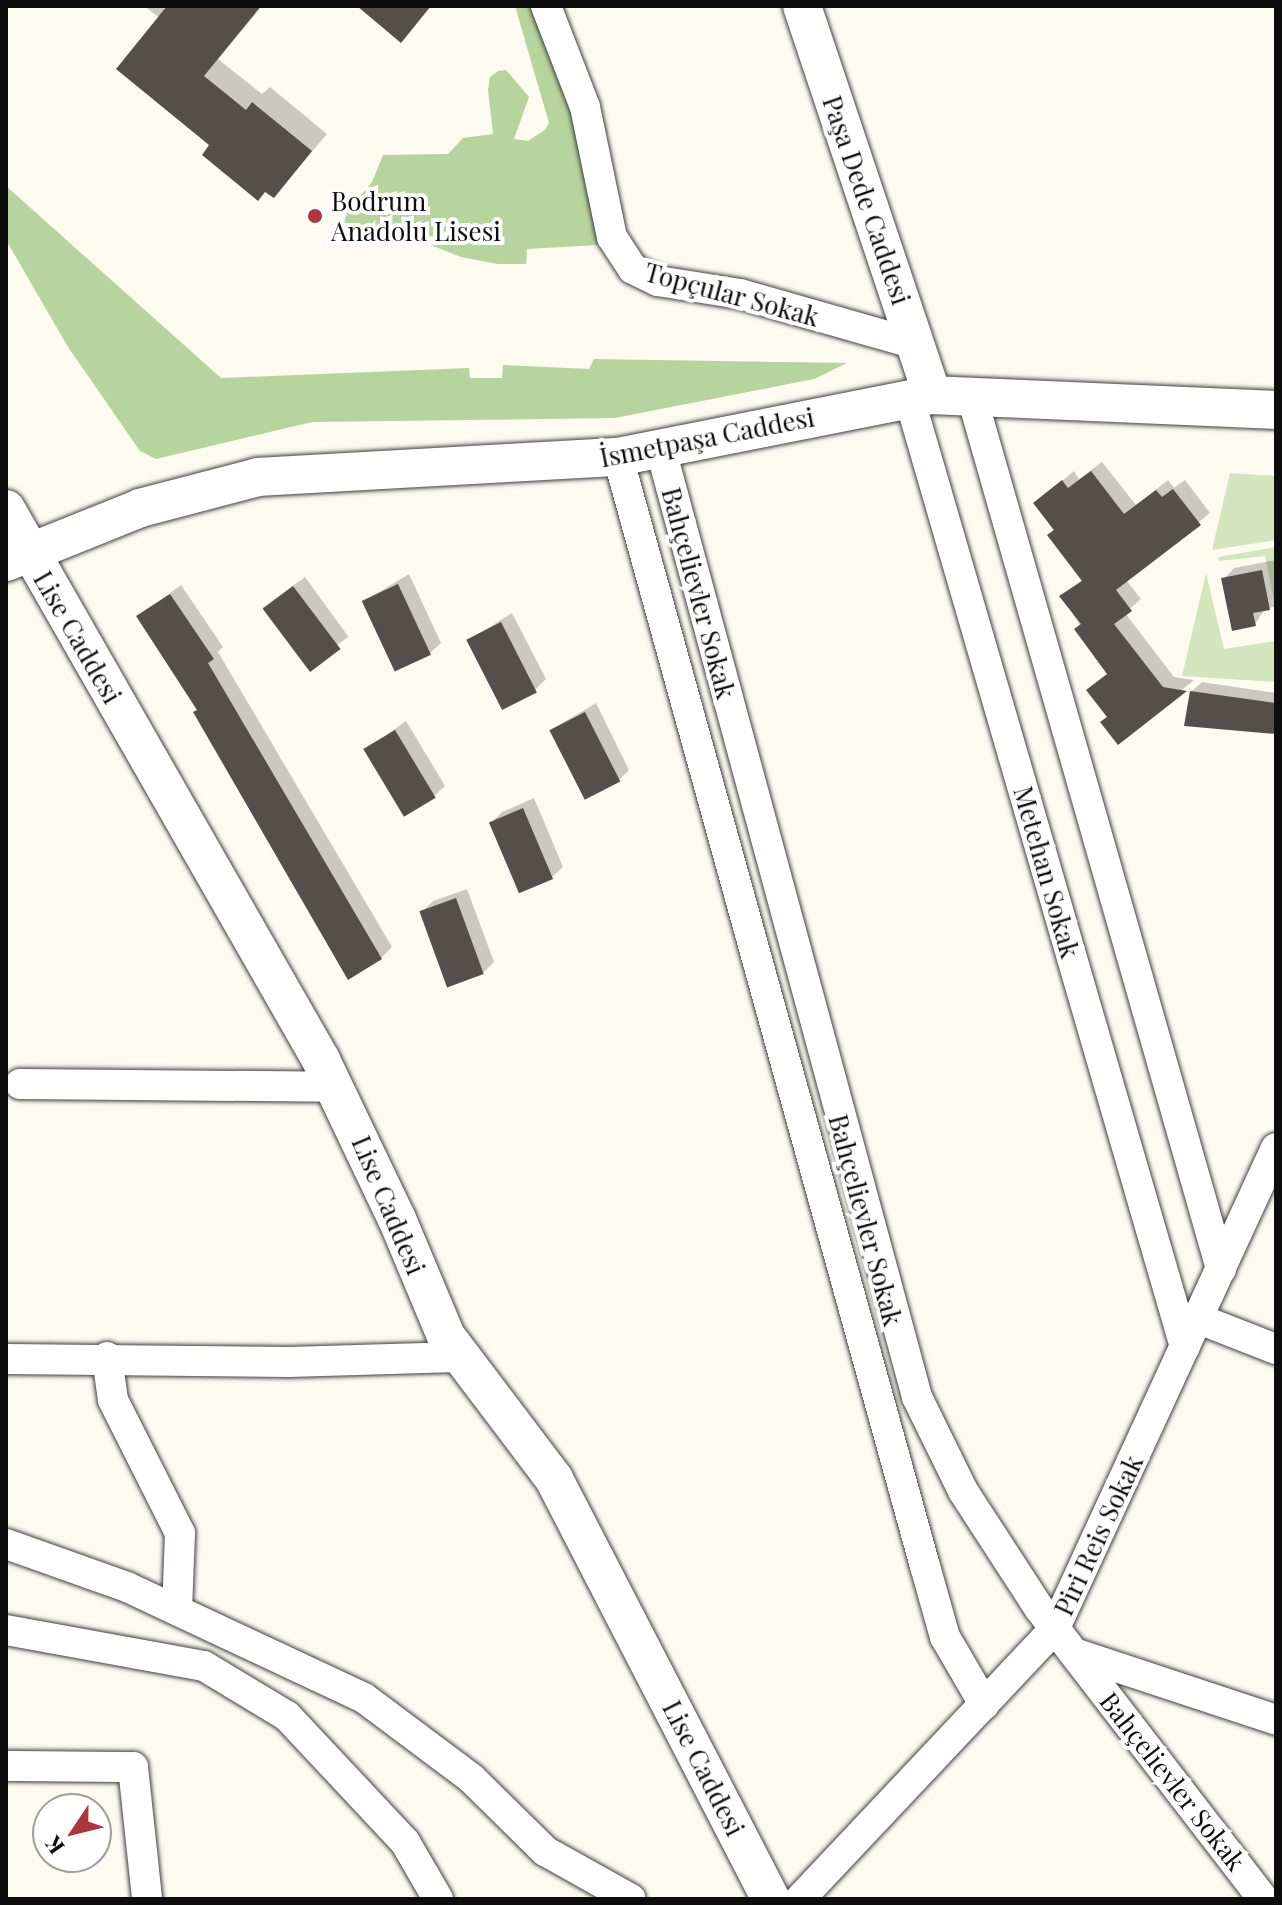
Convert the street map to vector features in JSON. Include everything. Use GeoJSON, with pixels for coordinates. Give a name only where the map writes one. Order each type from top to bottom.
{"type":"FeatureCollection","features":[{"type":"Feature","properties":{"kind":"street","name":"Topçular Sokak"},"geometry":{"type":"LineString","coordinates":[[546,6],[585,107],[612,237],[633,269],[658,281],[740,294],[915,344]]}},
{"type":"Feature","properties":{"kind":"street","name":"Paşa Dede Caddesi"},"geometry":{"type":"LineString","coordinates":[[802,6],[915,344],[920,396]]}},
{"type":"Feature","properties":{"kind":"street","name":"İsmetpaşa Caddesi"},"geometry":{"type":"LineString","coordinates":[[17,556],[140,508],[258,477],[618,457],[920,396],[1276,410]]}},
{"type":"Feature","properties":{"kind":"street","name":"Metehan Sokak"},"geometry":{"type":"LineString","coordinates":[[920,396],[1185,1347]]}},
{"type":"Feature","properties":{"kind":"street"},"geometry":{"type":"LineString","coordinates":[[972,397],[1221,1269]]}},
{"type":"Feature","properties":{"kind":"street","name":"Bahçelievler Sokak"},"geometry":{"type":"LineString","coordinates":[[661,450],[906,1368],[963,1491],[1055,1628],[1263,1899]]}},
{"type":"Feature","properties":{"kind":"street"},"geometry":{"type":"LineString","coordinates":[[618,457],[945,1637],[984,1704]]}},
{"type":"Feature","properties":{"kind":"street","name":"Lise Caddesi"},"geometry":{"type":"LineString","coordinates":[[6,509],[17,556],[335,1087],[458,1357],[554,1479],[771,1899]]}},
{"type":"Feature","properties":{"kind":"street"},"geometry":{"type":"LineString","coordinates":[[20,1084],[335,1087]]}},
{"type":"Feature","properties":{"kind":"street","name":"Piri Reis Sokak"},"geometry":{"type":"LineString","coordinates":[[800,1899],[1055,1628],[1276,1148]]}},
{"type":"Feature","properties":{"kind":"street"},"geometry":{"type":"LineString","coordinates":[[1199,1319],[1276,1349]]}},
{"type":"Feature","properties":{"kind":"street"},"geometry":{"type":"LineString","coordinates":[[6,1359],[107,1357],[289,1362],[458,1357]]}},
{"type":"Feature","properties":{"kind":"street"},"geometry":{"type":"LineString","coordinates":[[107,1357],[113,1400],[180,1533],[177,1610]]}},
{"type":"Feature","properties":{"kind":"street"},"geometry":{"type":"LineString","coordinates":[[6,1544],[177,1610],[364,1698],[471,1778],[545,1851],[631,1899]]}},
{"type":"Feature","properties":{"kind":"street"},"geometry":{"type":"LineString","coordinates":[[6,1630],[204,1666],[287,1716],[405,1842],[438,1899]]}},
{"type":"Feature","properties":{"kind":"street"},"geometry":{"type":"LineString","coordinates":[[1074,1653],[1276,1720]]}},
{"type":"Feature","properties":{"kind":"street"},"geometry":{"type":"LineString","coordinates":[[6,1766],[133,1767],[147,1899]]}},
{"type":"Feature","properties":{"kind":"green space"},"geometry":{"type":"Polygon","coordinates":[[[515,6],[535,6],[576,126],[598,245],[527,249],[526,264],[498,264],[461,257],[400,233],[366,240],[344,234],[345,214],[372,182],[383,155],[448,154],[463,138],[493,134],[488,90],[490,77],[498,71],[506,70],[529,97],[514,139],[528,141],[545,130],[549,123],[515,6]]]}},
{"type":"Feature","properties":{"kind":"green space"},"geometry":{"type":"Polygon","coordinates":[[[6,186],[221,378],[469,368],[470,378],[502,378],[503,365],[589,369],[594,359],[847,363],[814,379],[615,418],[312,422],[156,459],[140,451],[68,347],[6,240],[6,186]]]}},
{"type":"Feature","properties":{"kind":"green space"},"geometry":{"type":"Polygon","coordinates":[[[1230,473],[1276,476],[1276,540],[1212,550],[1230,473]]]}},
{"type":"Feature","properties":{"kind":"green space"},"geometry":{"type":"Polygon","coordinates":[[[1276,547],[1276,611],[1265,556],[1219,561],[1218,557],[1276,547]]]}},
{"type":"Feature","properties":{"kind":"green space"},"geometry":{"type":"Polygon","coordinates":[[[1206,573],[1224,649],[1276,641],[1276,682],[1182,676],[1206,573]]]}},
{"type":"Feature","properties":{"kind":"building"},"geometry":{"type":"Polygon","coordinates":[[[167,6],[261,6],[204,76],[246,110],[252,102],[312,151],[274,198],[265,192],[258,201],[202,155],[209,145],[116,69],[167,6]]]}},
{"type":"Feature","properties":{"kind":"building"},"geometry":{"type":"Polygon","coordinates":[[[357,6],[431,6],[401,43],[357,6]]]}},
{"type":"Feature","properties":{"kind":"building"},"geometry":{"type":"Polygon","coordinates":[[[1091,471],[1124,514],[1156,490],[1162,497],[1173,489],[1201,525],[1116,590],[1132,611],[1114,624],[1163,687],[1187,691],[1118,745],[1100,722],[1107,717],[1086,690],[1107,674],[1074,629],[1081,624],[1059,596],[1082,581],[1047,535],[1054,530],[1033,503],[1062,480],[1068,488],[1091,471]]]}},
{"type":"Feature","properties":{"kind":"building"},"geometry":{"type":"Polygon","coordinates":[[[1262,570],[1270,610],[1253,613],[1256,626],[1232,631],[1221,578],[1262,570]]]}},
{"type":"Feature","properties":{"kind":"building"},"geometry":{"type":"Polygon","coordinates":[[[398,584],[431,655],[395,672],[362,601],[398,584]]]}},
{"type":"Feature","properties":{"kind":"building"},"geometry":{"type":"Polygon","coordinates":[[[293,586],[341,649],[310,672],[263,609],[293,586]]]}},
{"type":"Feature","properties":{"kind":"building"},"geometry":{"type":"Polygon","coordinates":[[[170,594],[214,659],[208,663],[382,959],[348,980],[193,712],[197,710],[136,616],[170,594]]]}},
{"type":"Feature","properties":{"kind":"building"},"geometry":{"type":"Polygon","coordinates":[[[501,622],[537,692],[502,710],[466,640],[501,622]]]}},
{"type":"Feature","properties":{"kind":"building"},"geometry":{"type":"Polygon","coordinates":[[[1190,691],[1276,703],[1276,734],[1184,726],[1190,691]]]}},
{"type":"Feature","properties":{"kind":"building"},"geometry":{"type":"Polygon","coordinates":[[[585,712],[620,781],[585,800],[549,730],[585,712]]]}},
{"type":"Feature","properties":{"kind":"building"},"geometry":{"type":"Polygon","coordinates":[[[395,730],[436,798],[404,817],[363,749],[395,730]]]}},
{"type":"Feature","properties":{"kind":"building"},"geometry":{"type":"Polygon","coordinates":[[[523,808],[553,879],[519,893],[489,822],[523,808]]]}},
{"type":"Feature","properties":{"kind":"building"},"geometry":{"type":"Polygon","coordinates":[[[456,898],[484,974],[447,987],[419,911],[456,898]]]}},
{"type":"Feature","properties":{"kind":"place","name":"Bodrum Anadolu Lisesi"},"geometry":{"type":"Point","coordinates":[315,216]}}]}
